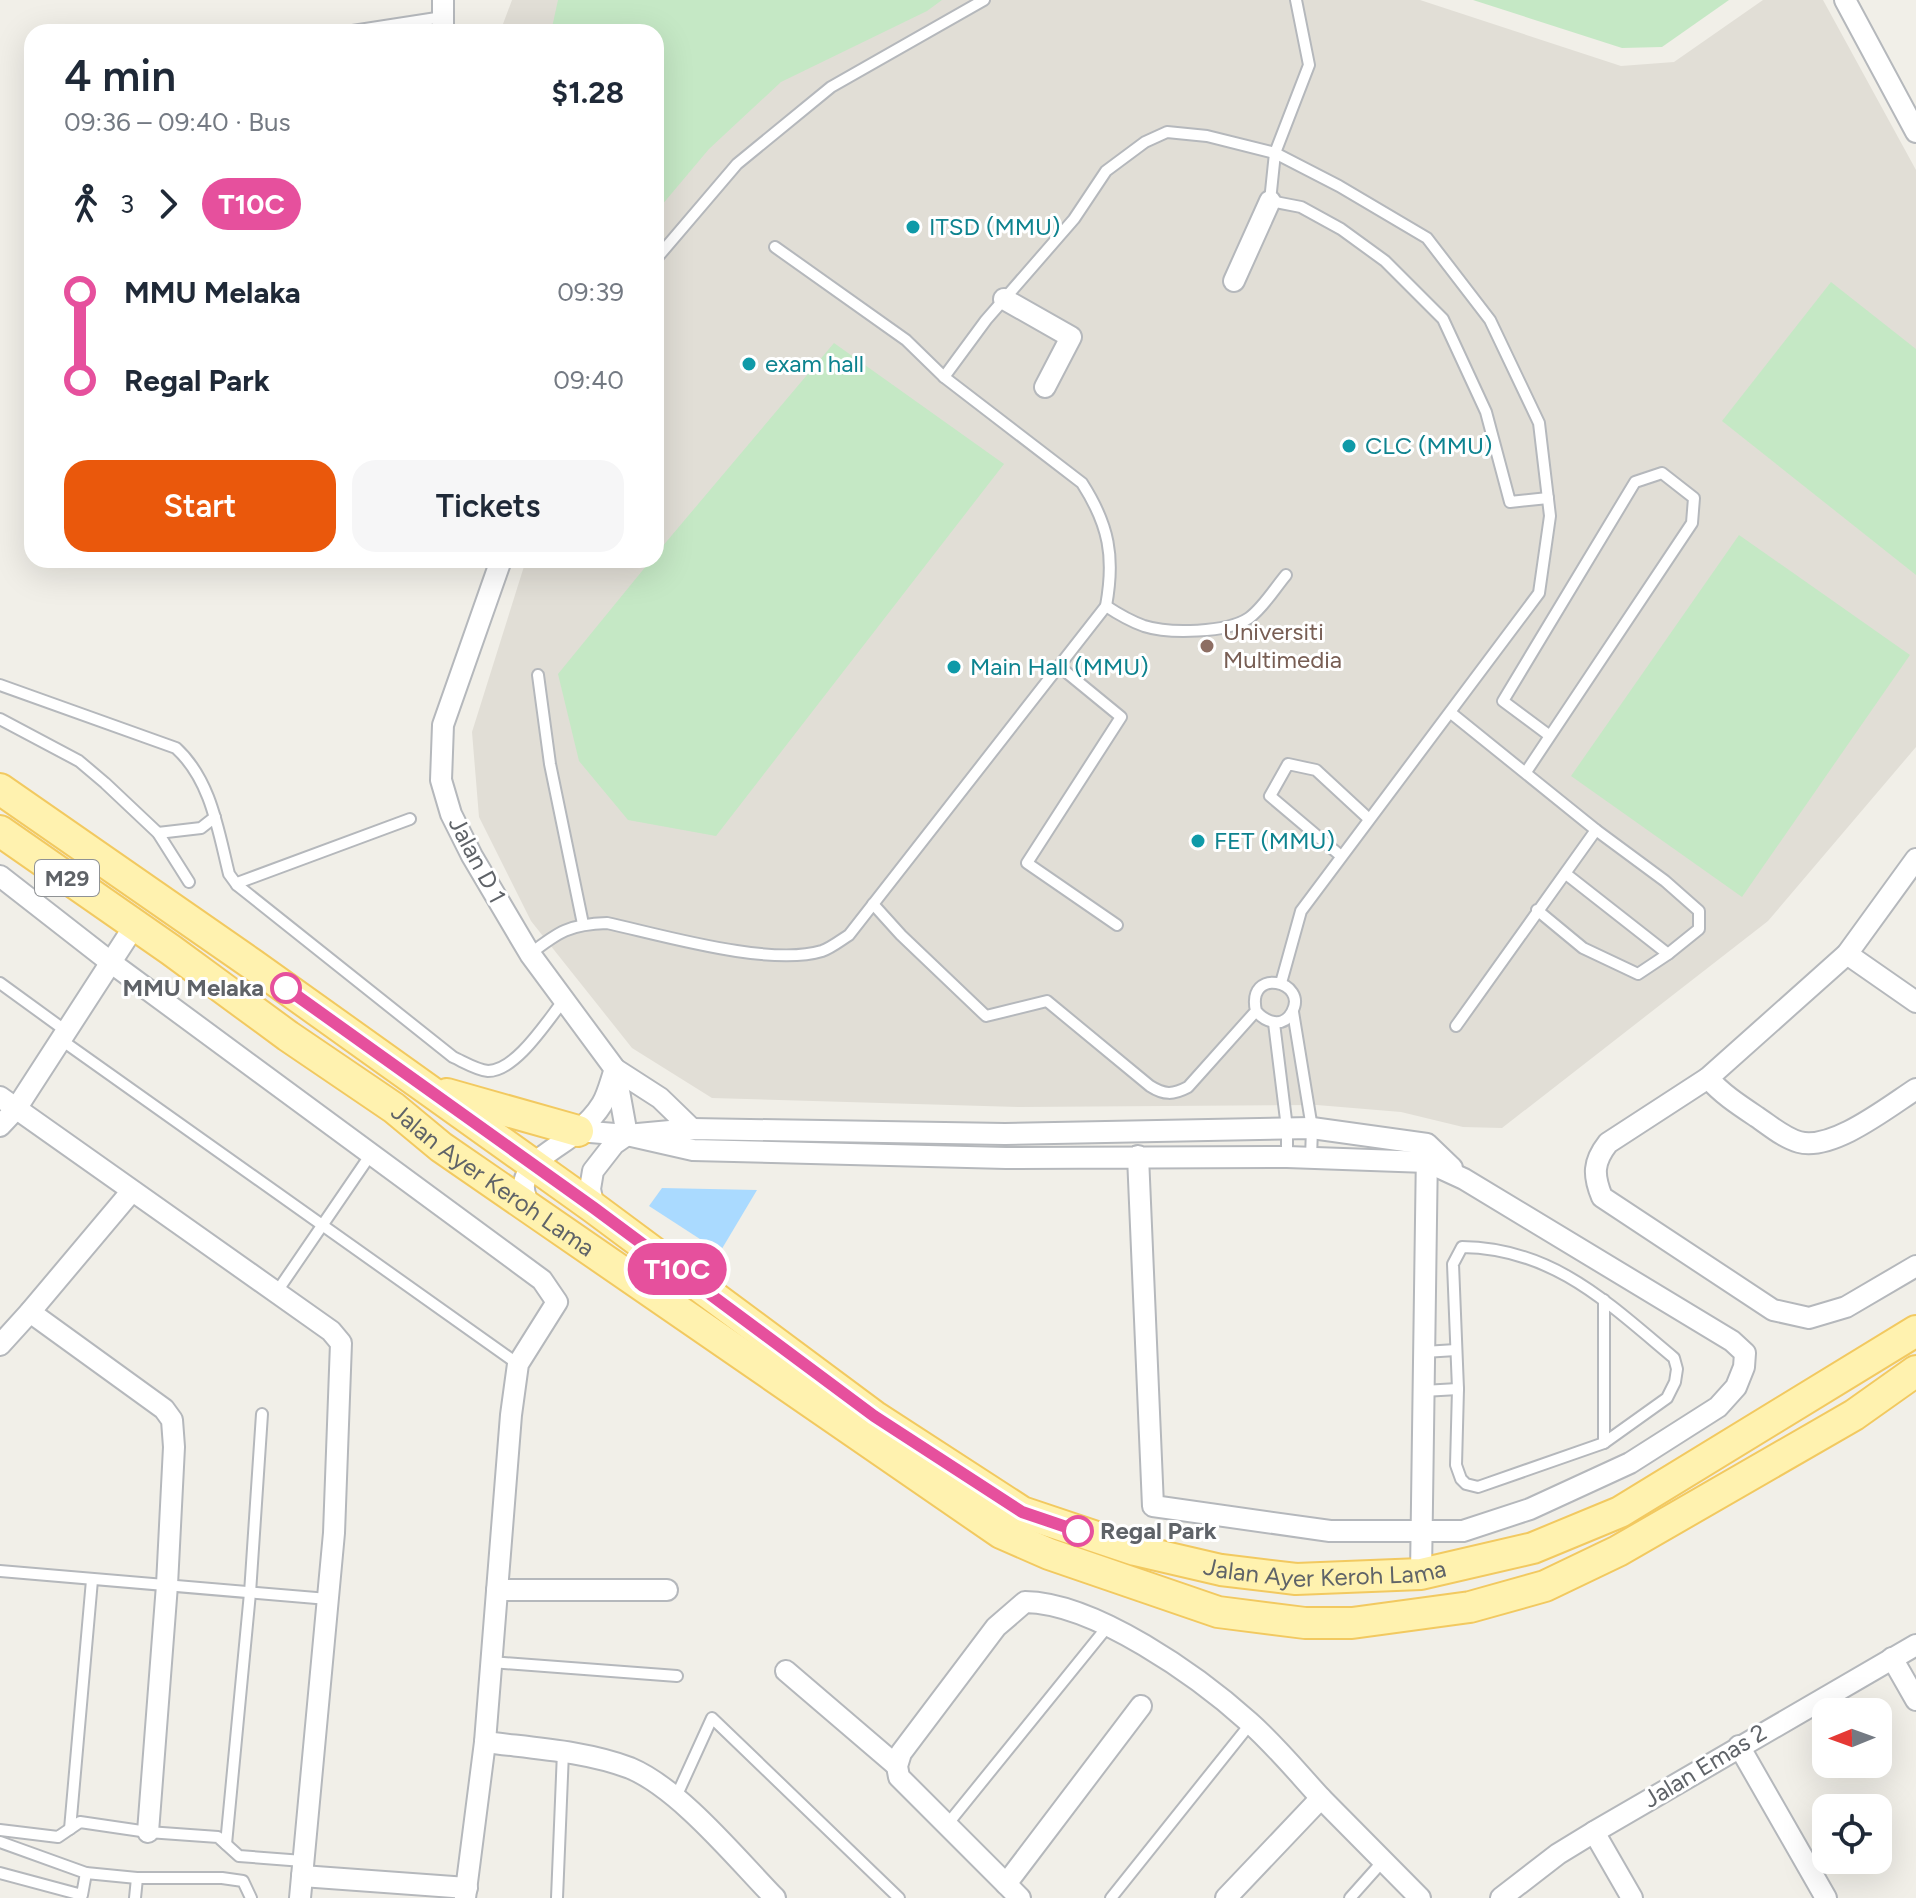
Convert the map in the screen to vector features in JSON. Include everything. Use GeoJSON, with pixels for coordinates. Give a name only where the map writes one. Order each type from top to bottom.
{"type":"FeatureCollection","features":[{"type":"Feature","properties":{"kind":"main road","name":"Jalan Ayer Keroh Lama"},"geometry":{"type":"LineString","coordinates":[[0,789],[594,1208],[874,1416],[1022,1512],[1135,1550],[1221,1570],[1296,1579],[1421,1574],[1533,1548],[1620,1512],[1916,1331]]}},
{"type":"Feature","properties":{"kind":"main road","name":"Jalan Ayer Keroh Lama"},"geometry":{"type":"LineString","coordinates":[[0,831],[394,1108],[441,1147],[1001,1533],[1049,1554],[1218,1612],[1291,1622],[1352,1623],[1470,1607],[1545,1586],[1618,1551],[1854,1415],[1916,1371]]}},
{"type":"Feature","properties":{"kind":"main road"},"geometry":{"type":"LineString","coordinates":[[63,834],[90,865],[119,884],[133,898],[135,925],[159,922],[176,925],[231,962],[252,964]]}},
{"type":"Feature","properties":{"kind":"main road"},"geometry":{"type":"LineString","coordinates":[[426,1088],[578,1131]]}},
{"type":"Feature","properties":{"kind":"main road"},"geometry":{"type":"LineString","coordinates":[[1854,1415],[1893,1399],[1916,1397]]}},
{"type":"Feature","properties":{"kind":"main road"},"geometry":{"type":"LineString","coordinates":[[1421,1574],[1429,1587],[1446,1600],[1470,1607]]}},
{"type":"Feature","properties":{"kind":"street"},"geometry":{"type":"LineString","coordinates":[[1845,0],[1916,132]]}},
{"type":"Feature","properties":{"kind":"street"},"geometry":{"type":"LineString","coordinates":[[1234,281],[1270,201]]}},
{"type":"Feature","properties":{"kind":"street"},"geometry":{"type":"LineString","coordinates":[[1004,299],[1071,337],[1045,387]]}},
{"type":"Feature","properties":{"kind":"street","name":"Jalan D 1"},"geometry":{"type":"LineString","coordinates":[[498,568],[443,725],[441,780],[451,814],[465,842],[530,954],[615,1069],[627,1135]]}},
{"type":"Feature","properties":{"kind":"street"},"geometry":{"type":"LineString","coordinates":[[1916,859],[1847,954],[1708,1078],[1608,1143],[1596,1157],[1594,1179],[1602,1197],[1773,1310],[1809,1318],[1846,1307],[1916,1266]]}},
{"type":"Feature","properties":{"kind":"street"},"geometry":{"type":"LineString","coordinates":[[0,876],[109,961],[542,1280],[557,1302],[518,1364],[511,1415],[485,1742],[466,1893],[302,1869]]}},
{"type":"Feature","properties":{"kind":"street"},"geometry":{"type":"LineString","coordinates":[[0,1126],[8,1103],[63,1035],[135,925]]}},
{"type":"Feature","properties":{"kind":"street"},"geometry":{"type":"LineString","coordinates":[[1847,954],[1916,1002]]}},
{"type":"Feature","properties":{"kind":"street"},"geometry":{"type":"LineString","coordinates":[[531,1207],[523,1195],[524,1181],[532,1165],[578,1131],[603,1103],[615,1069],[660,1098],[692,1129]]}},
{"type":"Feature","properties":{"kind":"street"},"geometry":{"type":"LineString","coordinates":[[1708,1078],[1719,1091],[1799,1143],[1818,1143],[1838,1137],[1916,1089]]}},
{"type":"Feature","properties":{"kind":"street"},"geometry":{"type":"LineString","coordinates":[[8,1103],[331,1331],[341,1343],[334,1533],[300,1898]]}},
{"type":"Feature","properties":{"kind":"street"},"geometry":{"type":"LineString","coordinates":[[594,1208],[590,1189],[593,1171],[614,1144],[627,1135],[692,1129],[1005,1134],[1312,1128],[1427,1153],[1464,1179],[1732,1341],[1745,1353],[1746,1360],[1736,1387],[1718,1407],[1630,1463],[1530,1509],[1463,1531],[1330,1531],[1153,1506],[1138,1156]]}},
{"type":"Feature","properties":{"kind":"street"},"geometry":{"type":"LineString","coordinates":[[578,1131],[627,1135],[693,1150],[1006,1158],[1311,1158],[1427,1153]]}},
{"type":"Feature","properties":{"kind":"street"},"geometry":{"type":"LineString","coordinates":[[1421,1574],[1427,1153]]}},
{"type":"Feature","properties":{"kind":"street"},"geometry":{"type":"LineString","coordinates":[[0,1345],[131,1192]]}},
{"type":"Feature","properties":{"kind":"street"},"geometry":{"type":"LineString","coordinates":[[30,1312],[164,1409],[172,1420],[174,1447],[167,1585],[148,1832]]}},
{"type":"Feature","properties":{"kind":"street"},"geometry":{"type":"LineString","coordinates":[[497,1590],[667,1590]]}},
{"type":"Feature","properties":{"kind":"street"},"geometry":{"type":"LineString","coordinates":[[1141,1706],[1013,1891],[899,1777],[897,1766],[901,1753],[996,1627],[1025,1602],[1047,1603],[1108,1626],[1196,1678],[1251,1723],[1420,1898]]}},
{"type":"Feature","properties":{"kind":"street","name":"Jalan Emas 2"},"geometry":{"type":"LineString","coordinates":[[1501,1898],[1558,1854],[1594,1832],[1916,1645]]}},
{"type":"Feature","properties":{"kind":"street"},"geometry":{"type":"LineString","coordinates":[[1892,1658],[1916,1700]]}},
{"type":"Feature","properties":{"kind":"street"},"geometry":{"type":"LineString","coordinates":[[786,1671],[897,1766]]}},
{"type":"Feature","properties":{"kind":"street"},"geometry":{"type":"LineString","coordinates":[[485,1742],[563,1752],[629,1768],[676,1797],[775,1898]]}},
{"type":"Feature","properties":{"kind":"street"},"geometry":{"type":"LineString","coordinates":[[1739,1746],[1826,1898]]}},
{"type":"Feature","properties":{"kind":"street"},"geometry":{"type":"LineString","coordinates":[[1226,1898],[1321,1798]]}},
{"type":"Feature","properties":{"kind":"street"},"geometry":{"type":"LineString","coordinates":[[1594,1832],[1632,1898]]}},
{"type":"Feature","properties":{"kind":"lane"},"geometry":{"type":"LineString","coordinates":[[664,250],[737,164],[831,87],[984,0]]}},
{"type":"Feature","properties":{"kind":"lane"},"geometry":{"type":"LineString","coordinates":[[1296,0],[1309,65],[1275,153],[1270,201],[1301,207],[1341,229],[1385,261],[1415,289],[1443,319],[1471,377],[1486,412],[1510,502],[1548,498]]}},
{"type":"Feature","properties":{"kind":"lane"},"geometry":{"type":"LineString","coordinates":[[394,24],[443,16]]}},
{"type":"Feature","properties":{"kind":"lane"},"geometry":{"type":"LineString","coordinates":[[944,377],[1004,299],[1074,219],[1106,171],[1145,142],[1167,132],[1207,136],[1275,153],[1339,186],[1427,238],[1490,320],[1539,423],[1550,516],[1539,593],[1301,911],[1281,983]]}},
{"type":"Feature","properties":{"kind":"lane"},"geometry":{"type":"LineString","coordinates":[[530,954],[560,931],[583,924],[607,923],[760,954],[795,956],[825,951],[849,935],[1106,606],[1111,557],[1106,530],[1096,505],[1082,483],[944,377],[906,340],[775,247]]}},
{"type":"Feature","properties":{"kind":"lane"},"geometry":{"type":"LineString","coordinates":[[1526,772],[1550,736],[1692,523],[1694,498],[1662,473],[1635,482],[1503,701],[1550,736]]}},
{"type":"Feature","properties":{"kind":"lane"},"geometry":{"type":"LineString","coordinates":[[1106,606],[1126,619],[1148,627],[1222,629],[1249,618],[1286,575]]}},
{"type":"Feature","properties":{"kind":"lane"},"geometry":{"type":"LineString","coordinates":[[1060,667],[1121,717],[1027,863],[1117,925]]}},
{"type":"Feature","properties":{"kind":"lane"},"geometry":{"type":"LineString","coordinates":[[538,675],[550,764],[583,924]]}},
{"type":"Feature","properties":{"kind":"lane"},"geometry":{"type":"LineString","coordinates":[[1,690],[176,748],[189,760],[205,789],[229,874],[237,885],[453,1057],[484,1071],[503,1070],[564,1000]]}},
{"type":"Feature","properties":{"kind":"lane"},"geometry":{"type":"LineString","coordinates":[[1451,713],[1596,830],[1665,881],[1699,911],[1699,929],[1638,974],[1583,948],[1537,910]]}},
{"type":"Feature","properties":{"kind":"lane"},"geometry":{"type":"LineString","coordinates":[[0,719],[79,761],[158,833],[189,882]]}},
{"type":"Feature","properties":{"kind":"lane"},"geometry":{"type":"LineString","coordinates":[[1341,856],[1270,796],[1288,764],[1316,770],[1369,819]]}},
{"type":"Feature","properties":{"kind":"lane"},"geometry":{"type":"LineString","coordinates":[[158,833],[201,828],[215,817]]}},
{"type":"Feature","properties":{"kind":"lane"},"geometry":{"type":"LineString","coordinates":[[237,885],[410,819]]}},
{"type":"Feature","properties":{"kind":"lane"},"geometry":{"type":"LineString","coordinates":[[1456,1026],[1596,830]]}},
{"type":"Feature","properties":{"kind":"lane"},"geometry":{"type":"LineString","coordinates":[[1566,874],[1668,954]]}},
{"type":"Feature","properties":{"kind":"lane"},"geometry":{"type":"LineString","coordinates":[[873,904],[986,1016],[1047,1001],[1163,1094],[1178,1093],[1188,1087],[1256,1011]]}},
{"type":"Feature","properties":{"kind":"lane"},"geometry":{"type":"LineString","coordinates":[[0,983],[63,1035],[321,1227],[518,1364]]}},
{"type":"Feature","properties":{"kind":"lane"},"geometry":{"type":"LineString","coordinates":[[1293,1012],[1285,1020],[1274,1023],[1263,1020],[1256,1011],[1256,993],[1263,985],[1281,983],[1291,989],[1295,1000],[1293,1012],[1312,1128],[1311,1158]]}},
{"type":"Feature","properties":{"kind":"lane"},"geometry":{"type":"LineString","coordinates":[[1274,1023],[1287,1128],[1287,1157]]}},
{"type":"Feature","properties":{"kind":"lane"},"geometry":{"type":"LineString","coordinates":[[276,1293],[371,1154]]}},
{"type":"Feature","properties":{"kind":"lane"},"geometry":{"type":"LineString","coordinates":[[1462,1247],[1491,1247],[1542,1261],[1604,1300],[1674,1358],[1677,1369],[1667,1398],[1604,1443],[1478,1487],[1466,1484],[1456,1465],[1456,1350],[1453,1264],[1462,1247]]}},
{"type":"Feature","properties":{"kind":"lane"},"geometry":{"type":"LineString","coordinates":[[1604,1300],[1604,1443]]}},
{"type":"Feature","properties":{"kind":"lane"},"geometry":{"type":"LineString","coordinates":[[1424,1352],[1456,1350]]}},
{"type":"Feature","properties":{"kind":"lane"},"geometry":{"type":"LineString","coordinates":[[1423,1391],[1458,1389]]}},
{"type":"Feature","properties":{"kind":"lane"},"geometry":{"type":"LineString","coordinates":[[226,1844],[250,1593],[262,1414]]}},
{"type":"Feature","properties":{"kind":"lane"},"geometry":{"type":"LineString","coordinates":[[0,1571],[328,1599]]}},
{"type":"Feature","properties":{"kind":"lane"},"geometry":{"type":"LineString","coordinates":[[70,1829],[92,1580]]}},
{"type":"Feature","properties":{"kind":"lane"},"geometry":{"type":"LineString","coordinates":[[946,1826],[1108,1626]]}},
{"type":"Feature","properties":{"kind":"lane"},"geometry":{"type":"LineString","coordinates":[[491,1662],[677,1676]]}},
{"type":"Feature","properties":{"kind":"lane"},"geometry":{"type":"LineString","coordinates":[[676,1797],[712,1718],[899,1898]]}},
{"type":"Feature","properties":{"kind":"lane"},"geometry":{"type":"LineString","coordinates":[[1111,1898],[1251,1723]]}},
{"type":"Feature","properties":{"kind":"lane"},"geometry":{"type":"LineString","coordinates":[[557,1898],[563,1752]]}},
{"type":"Feature","properties":{"kind":"lane"},"geometry":{"type":"LineString","coordinates":[[0,1830],[58,1837],[80,1822],[148,1832],[218,1837],[239,1856],[302,1869]]}},
{"type":"Feature","properties":{"kind":"lane"},"geometry":{"type":"LineString","coordinates":[[0,1842],[86,1873],[243,1881],[251,1898]]}},
{"type":"Feature","properties":{"kind":"lane"},"geometry":{"type":"LineString","coordinates":[[1350,1898],[1383,1861]]}},
{"type":"Feature","properties":{"kind":"lane"},"geometry":{"type":"LineString","coordinates":[[0,1873],[82,1896],[86,1873]]}},
{"type":"Feature","properties":{"kind":"lane"},"geometry":{"type":"LineString","coordinates":[[135,1898],[137,1878]]}},
{"type":"Feature","properties":{"kind":"shaded area","name":"Universiti Multimedia"},"geometry":{"type":"Polygon","coordinates":[[[512,0],[1420,0],[1621,66],[1674,62],[1763,0],[1823,0],[1916,170],[1916,747],[1768,921],[1502,1128],[1463,1127],[1401,1112],[1317,1105],[1020,1107],[712,1098],[632,1048],[531,921],[479,817],[472,732],[523,568],[664,568],[664,24],[503,24],[512,0]]]}},
{"type":"Feature","properties":{"kind":"green space"},"geometry":{"type":"Polygon","coordinates":[[[558,0],[942,0],[927,11],[781,82],[709,149],[664,202],[664,24],[553,24],[558,0]]]}},
{"type":"Feature","properties":{"kind":"green space"},"geometry":{"type":"Polygon","coordinates":[[[1473,0],[1729,0],[1662,47],[1622,48],[1473,0]]]}},
{"type":"Feature","properties":{"kind":"green space"},"geometry":{"type":"Polygon","coordinates":[[[1831,282],[1916,349],[1916,575],[1722,421],[1831,282]]]}},
{"type":"Feature","properties":{"kind":"green space"},"geometry":{"type":"Polygon","coordinates":[[[834,343],[1004,464],[716,836],[628,820],[579,761],[558,674],[644,568],[664,568],[664,545],[834,343]]]}},
{"type":"Feature","properties":{"kind":"green space"},"geometry":{"type":"Polygon","coordinates":[[[1739,535],[1910,655],[1742,897],[1571,776],[1739,535]]]}},
{"type":"Feature","properties":{"kind":"water"},"geometry":{"type":"Polygon","coordinates":[[[662,1188],[757,1190],[720,1252],[649,1206],[662,1188]]]}},
{"type":"Feature","properties":{"kind":"bus line","name":"T10C"},"geometry":{"type":"LineString","coordinates":[[286,988],[594,1208],[874,1416],[1022,1512],[1078,1531]]}},
{"type":"Feature","properties":{"kind":"place","name":"ITSD (MMU)"},"geometry":{"type":"Point","coordinates":[913,227]}},
{"type":"Feature","properties":{"kind":"place","name":"exam hall"},"geometry":{"type":"Point","coordinates":[749,364]}},
{"type":"Feature","properties":{"kind":"place","name":"CLC (MMU)"},"geometry":{"type":"Point","coordinates":[1349,446]}},
{"type":"Feature","properties":{"kind":"place","name":"Universiti Multimedia"},"geometry":{"type":"Point","coordinates":[1207,646]}},
{"type":"Feature","properties":{"kind":"place","name":"Main Hall (MMU)"},"geometry":{"type":"Point","coordinates":[954,667]}},
{"type":"Feature","properties":{"kind":"place","name":"FET (MMU)"},"geometry":{"type":"Point","coordinates":[1198,841]}},
{"type":"Feature","properties":{"kind":"place","name":"MMU Melaka"},"geometry":{"type":"Point","coordinates":[286,988]}},
{"type":"Feature","properties":{"kind":"place","name":"Regal Park"},"geometry":{"type":"Point","coordinates":[1078,1531]}}]}
